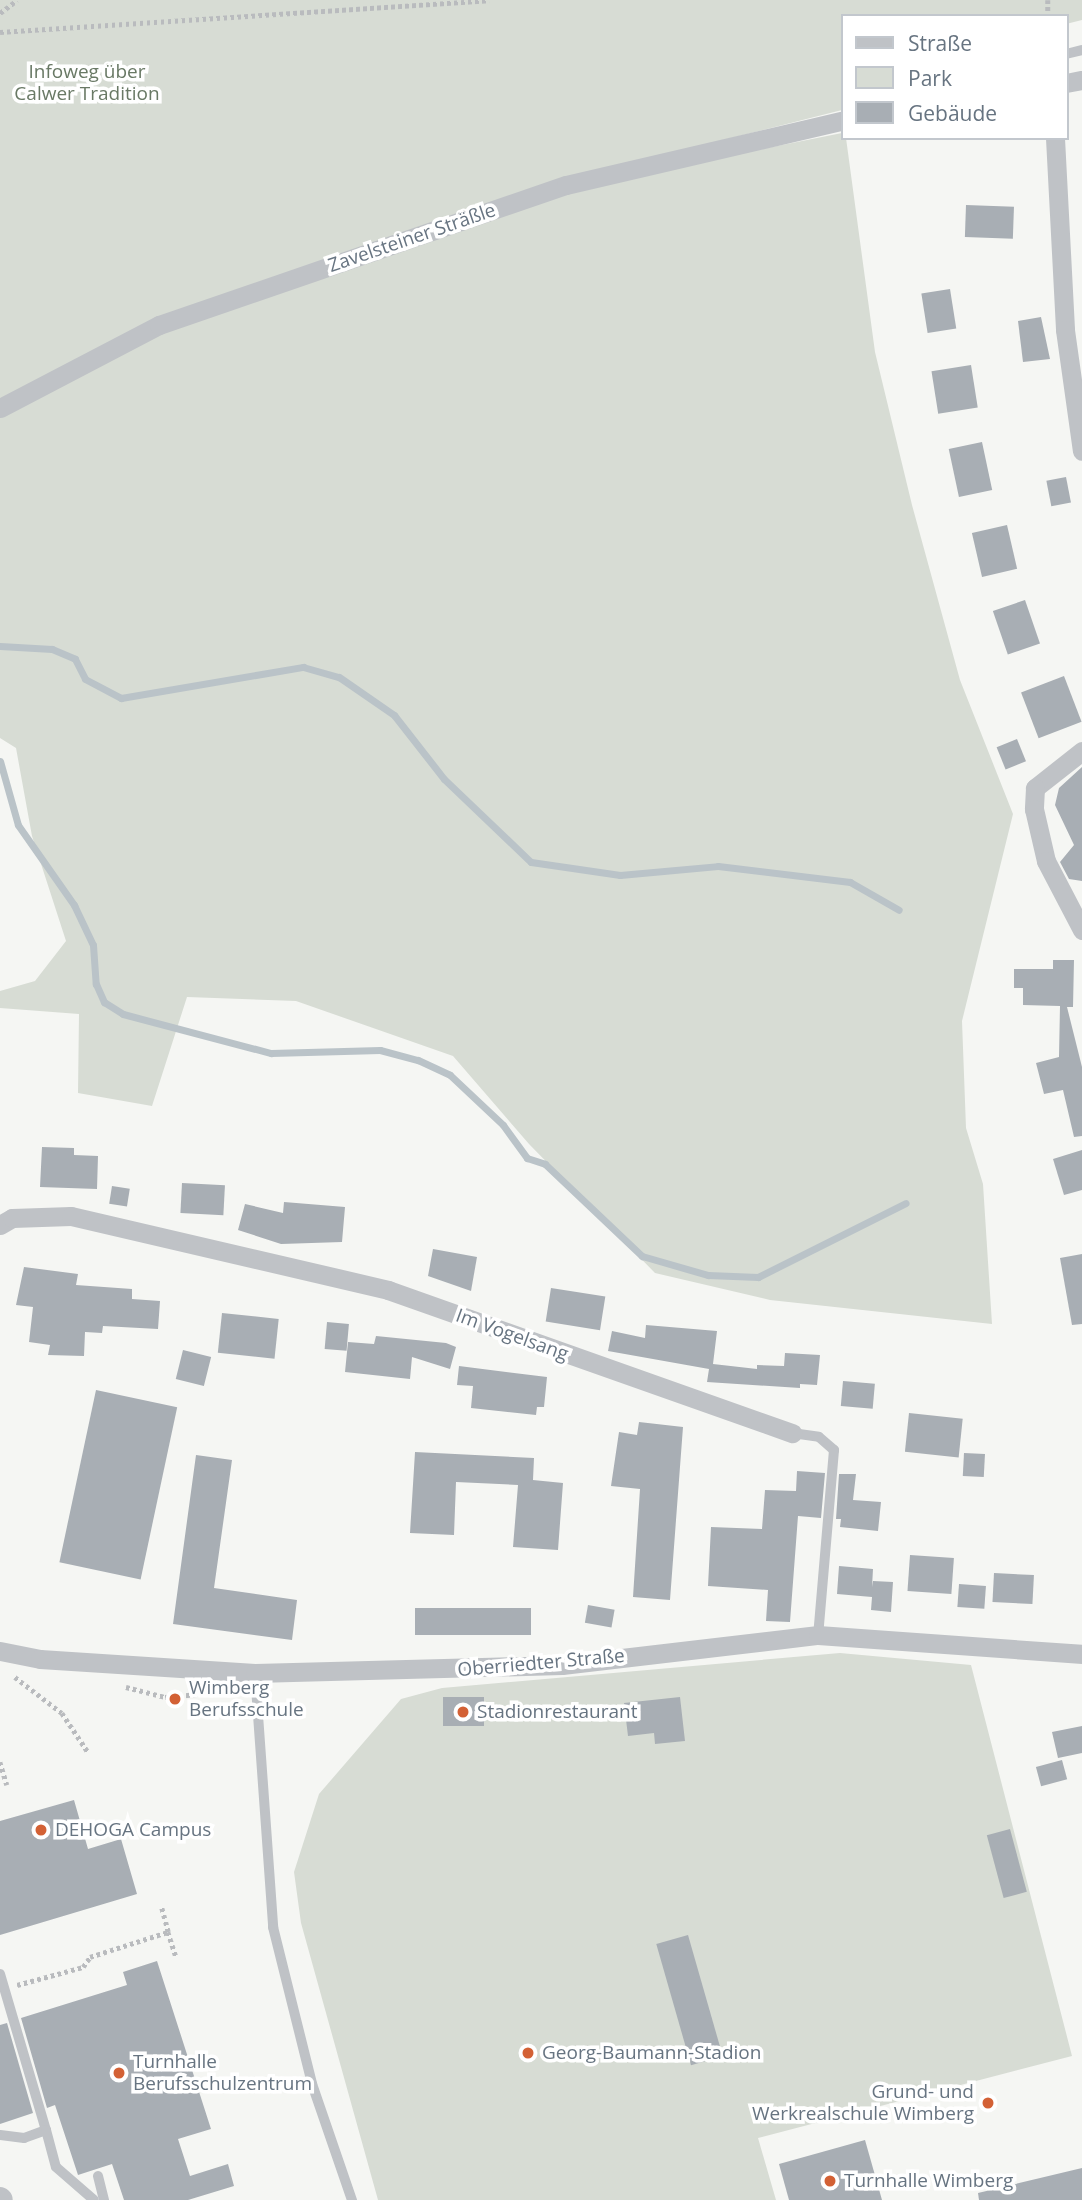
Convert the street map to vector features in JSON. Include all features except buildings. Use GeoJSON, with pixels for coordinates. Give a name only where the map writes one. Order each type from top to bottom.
{"type":"FeatureCollection","features":[{"type":"Feature","properties":{"kind":"street","name":"Zavelsteiner Sträßle"},"geometry":{"type":"LineString","coordinates":[[0,408],[159,325],[540,194],[841,121]]}},
{"type":"Feature","properties":{"kind":"street"},"geometry":{"type":"LineString","coordinates":[[1055,140],[1074,329],[1082,451]]}},
{"type":"Feature","properties":{"kind":"street"},"geometry":{"type":"LineString","coordinates":[[1082,751],[1035,788],[1034,808],[1046,861],[1082,930]]}},
{"type":"Feature","properties":{"kind":"street","name":"Im Vogelsang"},"geometry":{"type":"LineString","coordinates":[[0,1225],[12,1218],[71,1216],[387,1290],[792,1433]]}},
{"type":"Feature","properties":{"kind":"street","name":"Oberriedter Straße"},"geometry":{"type":"LineString","coordinates":[[0,1651],[40,1659],[255,1673],[562,1665],[818,1635],[1082,1654]]}},
{"type":"Feature","properties":{"kind":"lane","name":"Im Vogelsang"},"geometry":{"type":"LineString","coordinates":[[792,1433],[819,1437],[834,1450],[818,1635]]}},
{"type":"Feature","properties":{"kind":"lane"},"geometry":{"type":"LineString","coordinates":[[255,1673],[253,1702],[275,1938],[312,2084],[352,2200]]}},
{"type":"Feature","properties":{"kind":"lane"},"geometry":{"type":"LineString","coordinates":[[0,1974],[55,2167],[94,2200]]}},
{"type":"Feature","properties":{"kind":"lane"},"geometry":{"type":"LineString","coordinates":[[0,2135],[24,2138],[46,2130]]}},
{"type":"Feature","properties":{"kind":"lane"},"geometry":{"type":"LineString","coordinates":[[97,2176],[104,2200]]}},
{"type":"Feature","properties":{"kind":"path"},"geometry":{"type":"LineString","coordinates":[[0,13],[17,0]]}},
{"type":"Feature","properties":{"kind":"path"},"geometry":{"type":"LineString","coordinates":[[0,32],[489,0]]}},
{"type":"Feature","properties":{"kind":"path"},"geometry":{"type":"LineString","coordinates":[[15,1677],[62,1713],[88,1752]]}},
{"type":"Feature","properties":{"kind":"path"},"geometry":{"type":"LineString","coordinates":[[0,1762],[7,1785]]}},
{"type":"Feature","properties":{"kind":"path"},"geometry":{"type":"LineString","coordinates":[[161,1906],[176,1957]]}},
{"type":"Feature","properties":{"kind":"path"},"geometry":{"type":"LineString","coordinates":[[26,1982],[83,1967],[90,1958],[168,1932]]}},
{"type":"Feature","properties":{"kind":"green space","name":"Infoweg über Calwer Tradition"},"geometry":{"type":"Polygon","coordinates":[[[0,0],[1082,0],[1082,20],[1068,24],[1068,14],[841,14],[841,110],[572,178],[698,162],[841,133],[841,140],[846,140],[875,352],[912,505],[960,680],[1013,814],[962,1021],[966,1128],[983,1184],[992,1324],[770,1300],[655,1273],[529,1144],[453,1056],[296,1001],[187,997],[152,1106],[78,1093],[79,1014],[0,1008],[0,991],[35,981],[66,941],[32,836],[16,748],[0,738],[0,0]]]}},
{"type":"Feature","properties":{"kind":"green space"},"geometry":{"type":"Polygon","coordinates":[[[840,1653],[971,1665],[1072,2056],[758,2138],[776,2200],[378,2200],[301,1923],[294,1872],[319,1794],[401,1699],[442,1688],[840,1653]]]}},
{"type":"Feature","properties":{"kind":"waterway"},"geometry":{"type":"LineString","coordinates":[[0,646],[52,649],[75,659],[85,679],[121,698],[303,667],[339,677],[394,715],[444,779],[531,862],[620,875],[718,866],[850,882],[899,910]]}},
{"type":"Feature","properties":{"kind":"waterway"},"geometry":{"type":"LineString","coordinates":[[0,761],[18,825],[74,905],[93,945],[96,984],[104,1002],[123,1014],[271,1053],[380,1050],[418,1060],[450,1075],[503,1125],[527,1158],[545,1164],[642,1256],[708,1275],[758,1277],[906,1203]]}},
{"type":"Feature","properties":{"kind":"place","name":"Wimberg Berufsschule"},"geometry":{"type":"Point","coordinates":[175,1699]}},
{"type":"Feature","properties":{"kind":"place","name":"Stadionrestaurant"},"geometry":{"type":"Point","coordinates":[463,1712]}},
{"type":"Feature","properties":{"kind":"place","name":"DEHOGA Campus"},"geometry":{"type":"Point","coordinates":[41,1830]}},
{"type":"Feature","properties":{"kind":"place","name":"Georg-Baumann-Stadion"},"geometry":{"type":"Point","coordinates":[528,2053]}},
{"type":"Feature","properties":{"kind":"place","name":"Turnhalle Berufsschulzentrum"},"geometry":{"type":"Point","coordinates":[119,2073]}},
{"type":"Feature","properties":{"kind":"place","name":"Grund- und Werkrealschule Wimberg"},"geometry":{"type":"Point","coordinates":[988,2103]}},
{"type":"Feature","properties":{"kind":"place","name":"Turnhalle Wimberg"},"geometry":{"type":"Point","coordinates":[830,2181]}}]}
